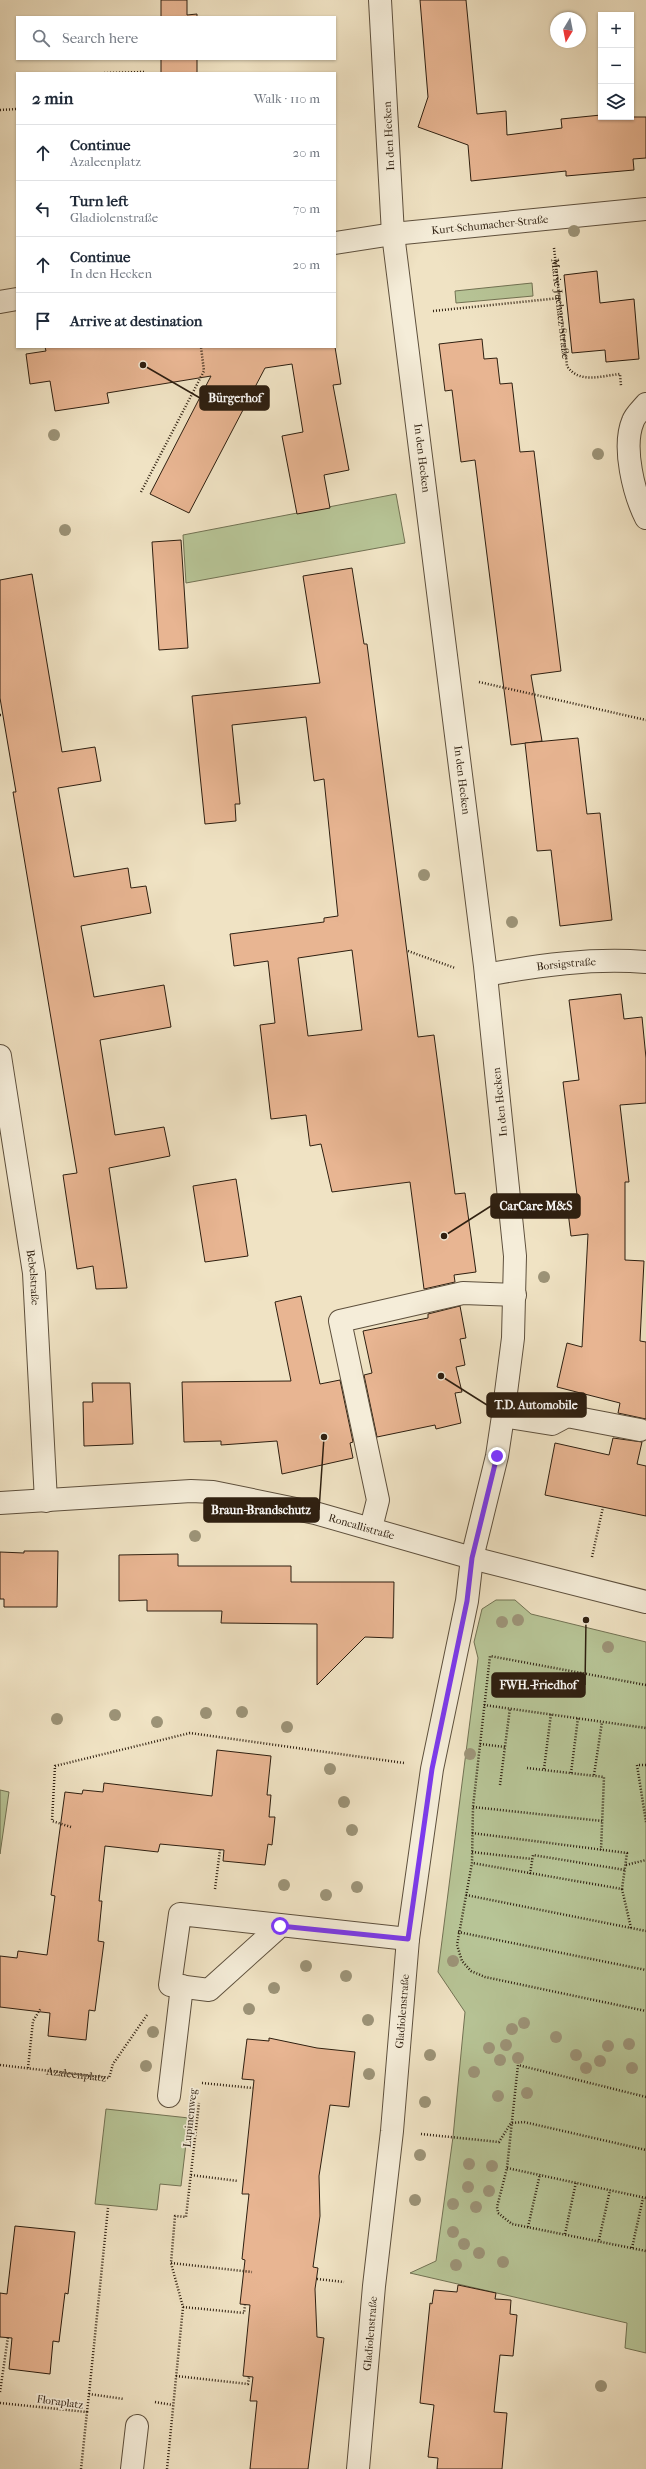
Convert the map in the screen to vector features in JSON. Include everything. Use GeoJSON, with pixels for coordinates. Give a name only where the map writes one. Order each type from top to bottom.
{"type":"FeatureCollection","features":[{"type":"Feature","properties":{"kind":"street","name":"In den Hecken"},"geometry":{"type":"LineString","coordinates":[[380,0],[393,234],[486,971],[515,1256],[515,1295],[510,1368],[497,1456],[472,1558]]}},
{"type":"Feature","properties":{"kind":"street","name":"Kurt-Schumacher-Straße"},"geometry":{"type":"LineString","coordinates":[[336,244],[393,234],[646,209]]}},
{"type":"Feature","properties":{"kind":"street"},"geometry":{"type":"LineString","coordinates":[[0,302],[16,299]]}},
{"type":"Feature","properties":{"kind":"street"},"geometry":{"type":"LineString","coordinates":[[646,404],[633,421],[630,444],[632,472],[638,502],[646,518]]}},
{"type":"Feature","properties":{"kind":"street","name":"Borsigstraße"},"geometry":{"type":"LineString","coordinates":[[486,971],[601,960],[646,962]]}},
{"type":"Feature","properties":{"kind":"street","name":"Bebelstraße"},"geometry":{"type":"LineString","coordinates":[[0,1056],[34,1273],[46,1501]]}},
{"type":"Feature","properties":{"kind":"street"},"geometry":{"type":"LineString","coordinates":[[371,1528],[378,1500],[340,1321],[463,1294],[515,1295]]}},
{"type":"Feature","properties":{"kind":"street"},"geometry":{"type":"LineString","coordinates":[[503,1416],[552,1424],[567,1416],[640,1430]]}},
{"type":"Feature","properties":{"kind":"street","name":"Roncallistraße"},"geometry":{"type":"LineString","coordinates":[[0,1503],[191,1491],[213,1492],[315,1513],[472,1558],[646,1602]]}},
{"type":"Feature","properties":{"kind":"street","name":"Gladiolenstraße"},"geometry":{"type":"LineString","coordinates":[[358,2469],[374,2286],[392,2131],[408,1939],[432,1769],[467,1601],[472,1558]]}},
{"type":"Feature","properties":{"kind":"street"},"geometry":{"type":"LineString","coordinates":[[169,2096],[180,1914],[408,1939]]}},
{"type":"Feature","properties":{"kind":"street"},"geometry":{"type":"LineString","coordinates":[[176,1986],[209,1990],[280,1926]]}},
{"type":"Feature","properties":{"kind":"street"},"geometry":{"type":"LineString","coordinates":[[132,2469],[137,2426]]}},
{"type":"Feature","properties":{"kind":"path"},"geometry":{"type":"LineString","coordinates":[[0,110],[16,109]]}},
{"type":"Feature","properties":{"kind":"path","name":"Marie-Juchacz-Straße"},"geometry":{"type":"LineString","coordinates":[[550,219],[567,366],[572,374],[583,378],[620,374],[621,388]]}},
{"type":"Feature","properties":{"kind":"path"},"geometry":{"type":"LineString","coordinates":[[404,314],[560,298]]}},
{"type":"Feature","properties":{"kind":"path"},"geometry":{"type":"LineString","coordinates":[[141,492],[204,371],[201,348]]}},
{"type":"Feature","properties":{"kind":"path"},"geometry":{"type":"LineString","coordinates":[[449,676],[646,720]]}},
{"type":"Feature","properties":{"kind":"path"},"geometry":{"type":"LineString","coordinates":[[408,951],[461,970],[486,971]]}},
{"type":"Feature","properties":{"kind":"path"},"geometry":{"type":"LineString","coordinates":[[586,1587],[602,1507]]}},
{"type":"Feature","properties":{"kind":"path"},"geometry":{"type":"LineString","coordinates":[[646,1685],[490,1656],[473,1807],[472,1863],[458,1932],[457,1945],[462,1961],[471,1971],[484,1977],[646,2011]]}},
{"type":"Feature","properties":{"kind":"path"},"geometry":{"type":"LineString","coordinates":[[484,1705],[646,1728]]}},
{"type":"Feature","properties":{"kind":"path"},"geometry":{"type":"LineString","coordinates":[[500,1785],[510,1708]]}},
{"type":"Feature","properties":{"kind":"path"},"geometry":{"type":"LineString","coordinates":[[544,1769],[551,1714]]}},
{"type":"Feature","properties":{"kind":"path"},"geometry":{"type":"LineString","coordinates":[[571,1773],[578,1718]]}},
{"type":"Feature","properties":{"kind":"path"},"geometry":{"type":"LineString","coordinates":[[594,1775],[602,1722]]}},
{"type":"Feature","properties":{"kind":"path"},"geometry":{"type":"LineString","coordinates":[[71,1827],[52,1821],[55,1766],[190,1733],[363,1756],[432,1769]]}},
{"type":"Feature","properties":{"kind":"path"},"geometry":{"type":"LineString","coordinates":[[480,1744],[505,1747]]}},
{"type":"Feature","properties":{"kind":"path"},"geometry":{"type":"LineString","coordinates":[[646,1764],[637,1765],[646,1822]]}},
{"type":"Feature","properties":{"kind":"path"},"geometry":{"type":"LineString","coordinates":[[527,1768],[604,1777],[601,1850]]}},
{"type":"Feature","properties":{"kind":"path"},"geometry":{"type":"LineString","coordinates":[[473,1807],[602,1820]]}},
{"type":"Feature","properties":{"kind":"path"},"geometry":{"type":"LineString","coordinates":[[472,1833],[626,1853],[626,1865],[622,1889],[631,1928]]}},
{"type":"Feature","properties":{"kind":"path"},"geometry":{"type":"LineString","coordinates":[[213,1917],[220,1850]]}},
{"type":"Feature","properties":{"kind":"path"},"geometry":{"type":"LineString","coordinates":[[472,1852],[532,1859]]}},
{"type":"Feature","properties":{"kind":"path"},"geometry":{"type":"LineString","coordinates":[[530,1874],[532,1855],[625,1870]]}},
{"type":"Feature","properties":{"kind":"path"},"geometry":{"type":"LineString","coordinates":[[626,1865],[646,1860]]}},
{"type":"Feature","properties":{"kind":"path"},"geometry":{"type":"LineString","coordinates":[[472,1863],[622,1889]]}},
{"type":"Feature","properties":{"kind":"path"},"geometry":{"type":"LineString","coordinates":[[466,1895],[646,1931]]}},
{"type":"Feature","properties":{"kind":"path"},"geometry":{"type":"LineString","coordinates":[[458,1932],[646,1970]]}},
{"type":"Feature","properties":{"kind":"path","name":"Azaleenplatz"},"geometry":{"type":"LineString","coordinates":[[0,2065],[109,2078],[113,2064],[157,2001],[162,1984],[176,1986]]}},
{"type":"Feature","properties":{"kind":"path"},"geometry":{"type":"LineString","coordinates":[[28,2068],[34,2021],[41,2008]]}},
{"type":"Feature","properties":{"kind":"path"},"geometry":{"type":"LineString","coordinates":[[646,2097],[518,2065],[506,2168],[498,2198],[498,2213],[512,2224],[599,2240],[646,2251]]}},
{"type":"Feature","properties":{"kind":"path","name":"Lupinenweg"},"geometry":{"type":"LineString","coordinates":[[201,2090],[203,2075]]}},
{"type":"Feature","properties":{"kind":"path"},"geometry":{"type":"LineString","coordinates":[[202,2083],[253,2088]]}},
{"type":"Feature","properties":{"kind":"path","name":"Lupinenweg"},"geometry":{"type":"LineString","coordinates":[[171,2263],[175,2216],[186,2217],[200,2098]]}},
{"type":"Feature","properties":{"kind":"path"},"geometry":{"type":"LineString","coordinates":[[511,2123],[524,2122],[646,2150]]}},
{"type":"Feature","properties":{"kind":"path"},"geometry":{"type":"LineString","coordinates":[[392,2131],[499,2142],[511,2123]]}},
{"type":"Feature","properties":{"kind":"path"},"geometry":{"type":"LineString","coordinates":[[506,2168],[540,2174],[645,2198],[632,2248]]}},
{"type":"Feature","properties":{"kind":"path"},"geometry":{"type":"LineString","coordinates":[[528,2227],[540,2174]]}},
{"type":"Feature","properties":{"kind":"path"},"geometry":{"type":"LineString","coordinates":[[191,2175],[238,2180]]}},
{"type":"Feature","properties":{"kind":"path"},"geometry":{"type":"LineString","coordinates":[[565,2234],[576,2182]]}},
{"type":"Feature","properties":{"kind":"path"},"geometry":{"type":"LineString","coordinates":[[599,2240],[610,2190]]}},
{"type":"Feature","properties":{"kind":"path"},"geometry":{"type":"LineString","coordinates":[[87,2412],[108,2208]]}},
{"type":"Feature","properties":{"kind":"path"},"geometry":{"type":"LineString","coordinates":[[167,2469],[183,2307],[171,2263],[252,2272]]}},
{"type":"Feature","properties":{"kind":"path"},"geometry":{"type":"LineString","coordinates":[[183,2307],[244,2313],[245,2305]]}},
{"type":"Feature","properties":{"kind":"path"},"geometry":{"type":"LineString","coordinates":[[0,2392],[8,2338]]}},
{"type":"Feature","properties":{"kind":"path"},"geometry":{"type":"LineString","coordinates":[[176,2376],[248,2384],[249,2377]]}},
{"type":"Feature","properties":{"kind":"path"},"geometry":{"type":"LineString","coordinates":[[89,2394],[125,2399]]}},
{"type":"Feature","properties":{"kind":"path"},"geometry":{"type":"LineString","coordinates":[[155,2402],[174,2405]]}},
{"type":"Feature","properties":{"kind":"path","name":"Floraplatz"},"geometry":{"type":"LineString","coordinates":[[0,2403],[87,2412],[81,2469]]}},
{"type":"Feature","properties":{"kind":"green space"},"geometry":{"type":"Polygon","coordinates":[[[532,283],[533,296],[456,303],[455,291],[532,283]]]}},
{"type":"Feature","properties":{"kind":"green space"},"geometry":{"type":"Polygon","coordinates":[[[396,494],[405,543],[186,583],[183,535],[396,494]]]}},
{"type":"Feature","properties":{"kind":"green space"},"geometry":{"type":"Polygon","coordinates":[[[496,1600],[515,1600],[531,1614],[646,1642],[646,2353],[625,2348],[627,2323],[410,2273],[436,2261],[453,2137],[465,2012],[438,1972],[478,1658],[474,1642],[482,1609],[496,1600]]]}},
{"type":"Feature","properties":{"kind":"green space"},"geometry":{"type":"Polygon","coordinates":[[[0,1790],[9,1792],[0,1854],[0,1790]]]}},
{"type":"Feature","properties":{"kind":"green space"},"geometry":{"type":"Polygon","coordinates":[[[106,2109],[189,2118],[181,2186],[160,2184],[157,2210],[95,2204],[106,2109]]]}},
{"type":"Feature","properties":{"kind":"building"},"geometry":{"type":"Polygon","coordinates":[[[161,0],[187,0],[187,15],[197,14],[197,16],[161,16],[161,0]]]}},
{"type":"Feature","properties":{"kind":"building"},"geometry":{"type":"Polygon","coordinates":[[[420,0],[466,0],[477,114],[506,111],[507,135],[562,128],[561,119],[598,115],[598,120],[634,120],[634,117],[646,117],[646,158],[633,159],[634,170],[566,176],[566,171],[471,181],[468,145],[418,127],[428,97],[420,0]]]}},
{"type":"Feature","properties":{"kind":"building"},"geometry":{"type":"Polygon","coordinates":[[[161,60],[197,60],[197,72],[161,72],[161,60]]]}},
{"type":"Feature","properties":{"kind":"building"},"geometry":{"type":"Polygon","coordinates":[[[597,271],[600,303],[634,299],[639,359],[606,362],[605,350],[572,353],[564,275],[597,271]]]}},
{"type":"Feature","properties":{"kind":"building"},"geometry":{"type":"Polygon","coordinates":[[[482,339],[484,359],[497,358],[500,384],[512,383],[520,452],[534,451],[561,671],[531,675],[542,741],[511,745],[475,460],[461,462],[452,390],[445,391],[439,344],[482,339]]]}},
{"type":"Feature","properties":{"kind":"building"},"geometry":{"type":"Polygon","coordinates":[[[45,348],[335,348],[341,384],[333,385],[349,470],[324,475],[330,508],[297,514],[282,436],[303,432],[292,364],[265,368],[189,513],[150,494],[211,376],[107,393],[109,403],[55,411],[50,381],[30,384],[26,354],[46,351],[45,348]]]}},
{"type":"Feature","properties":{"kind":"building"},"geometry":{"type":"Polygon","coordinates":[[[181,540],[188,648],[159,650],[152,542],[181,540]]]}},
{"type":"Feature","properties":{"kind":"building"},"geometry":{"type":"Polygon","coordinates":[[[352,568],[364,644],[367,644],[418,1037],[434,1035],[455,1194],[465,1193],[476,1272],[454,1275],[455,1282],[424,1289],[410,1182],[332,1192],[321,1144],[310,1146],[306,1115],[271,1119],[260,1025],[275,1023],[268,961],[234,966],[230,934],[324,922],[324,918],[338,916],[324,779],[314,781],[306,717],[232,725],[240,804],[235,804],[236,821],[205,824],[192,696],[320,683],[303,576],[352,568]],[[352,950],[298,958],[308,1036],[362,1030],[352,950]]]}},
{"type":"Feature","properties":{"kind":"building"},"geometry":{"type":"Polygon","coordinates":[[[32,574],[62,752],[95,747],[101,781],[58,788],[74,877],[128,868],[131,888],[146,886],[151,913],[81,926],[94,997],[164,985],[171,1027],[100,1040],[115,1135],[164,1127],[170,1156],[109,1168],[127,1288],[96,1289],[93,1266],[77,1269],[63,1175],[77,1173],[13,792],[16,792],[0,698],[0,580],[32,574]]]}},
{"type":"Feature","properties":{"kind":"building"},"geometry":{"type":"Polygon","coordinates":[[[578,738],[587,814],[600,813],[612,920],[560,926],[551,850],[537,851],[525,743],[578,738]]]}},
{"type":"Feature","properties":{"kind":"building"},"geometry":{"type":"Polygon","coordinates":[[[621,994],[624,1019],[642,1017],[646,1058],[646,1103],[620,1105],[629,1182],[625,1182],[625,1260],[644,1261],[640,1341],[646,1342],[646,1419],[618,1413],[620,1403],[557,1387],[567,1343],[582,1347],[588,1234],[571,1236],[567,1204],[578,1203],[563,1082],[579,1080],[569,1000],[621,994]]]}},
{"type":"Feature","properties":{"kind":"building"},"geometry":{"type":"Polygon","coordinates":[[[236,1179],[248,1256],[205,1262],[193,1186],[236,1179]]]}},
{"type":"Feature","properties":{"kind":"building"},"geometry":{"type":"Polygon","coordinates":[[[301,1296],[320,1384],[340,1380],[353,1442],[350,1443],[353,1458],[282,1474],[277,1441],[221,1445],[221,1441],[184,1442],[182,1382],[291,1381],[275,1302],[301,1296]]]}},
{"type":"Feature","properties":{"kind":"building"},"geometry":{"type":"Polygon","coordinates":[[[460,1306],[466,1338],[460,1339],[465,1365],[456,1367],[462,1392],[455,1393],[461,1423],[436,1429],[435,1425],[377,1437],[364,1375],[372,1373],[363,1331],[428,1318],[428,1314],[460,1306]]]}},
{"type":"Feature","properties":{"kind":"building"},"geometry":{"type":"Polygon","coordinates":[[[92,1383],[130,1383],[133,1444],[84,1446],[83,1402],[93,1402],[92,1383]]]}},
{"type":"Feature","properties":{"kind":"building"},"geometry":{"type":"Polygon","coordinates":[[[613,1438],[642,1442],[637,1464],[646,1466],[646,1516],[545,1495],[555,1443],[609,1455],[613,1438]]]}},
{"type":"Feature","properties":{"kind":"building"},"geometry":{"type":"Polygon","coordinates":[[[24,1551],[58,1551],[57,1607],[4,1607],[4,1599],[0,1599],[0,1552],[24,1553],[24,1551]]]}},
{"type":"Feature","properties":{"kind":"building"},"geometry":{"type":"Polygon","coordinates":[[[178,1554],[178,1566],[291,1566],[291,1582],[394,1582],[393,1638],[365,1637],[317,1685],[317,1624],[221,1623],[222,1611],[147,1611],[147,1600],[119,1601],[119,1555],[178,1554]]]}},
{"type":"Feature","properties":{"kind":"building"},"geometry":{"type":"Polygon","coordinates":[[[217,1750],[271,1756],[267,1795],[271,1795],[269,1817],[275,1817],[272,1845],[268,1844],[265,1865],[223,1861],[224,1850],[160,1844],[158,1852],[105,1846],[99,1901],[102,1901],[98,1941],[104,1942],[95,2011],[89,2010],[86,2040],[48,2036],[50,2013],[0,2007],[0,1956],[17,1958],[18,1951],[47,1955],[55,1896],[51,1895],[65,1792],[82,1794],[83,1790],[103,1792],[104,1783],[212,1796],[217,1750]]]}},
{"type":"Feature","properties":{"kind":"building"},"geometry":{"type":"Polygon","coordinates":[[[269,2038],[317,2048],[355,2052],[349,2107],[330,2105],[319,2176],[320,2216],[313,2267],[318,2268],[315,2289],[317,2337],[324,2338],[308,2469],[250,2469],[257,2401],[250,2401],[253,2377],[243,2376],[250,2305],[240,2304],[245,2260],[242,2259],[249,2194],[242,2194],[254,2080],[242,2079],[247,2039],[269,2041],[269,2038]]]}},
{"type":"Feature","properties":{"kind":"building"},"geometry":{"type":"Polygon","coordinates":[[[15,2226],[75,2232],[68,2294],[65,2293],[59,2342],[53,2341],[50,2374],[9,2369],[12,2338],[0,2337],[0,2293],[7,2294],[15,2226]]]}},
{"type":"Feature","properties":{"kind":"building"},"geometry":{"type":"Polygon","coordinates":[[[458,2285],[496,2293],[495,2299],[511,2300],[510,2314],[517,2315],[513,2356],[500,2355],[494,2412],[507,2413],[502,2469],[437,2469],[438,2458],[428,2457],[434,2405],[420,2403],[430,2303],[432,2304],[434,2290],[457,2292],[458,2285]]]}},
{"type":"Feature","properties":{"kind":"place","name":"Bürgerhof"},"geometry":{"type":"Point","coordinates":[143,365]}},
{"type":"Feature","properties":{"kind":"place","name":"CarCare M&S"},"geometry":{"type":"Point","coordinates":[444,1236]}},
{"type":"Feature","properties":{"kind":"place","name":"T.D. Automobile"},"geometry":{"type":"Point","coordinates":[441,1376]}},
{"type":"Feature","properties":{"kind":"place","name":"Braun-Brandschutz"},"geometry":{"type":"Point","coordinates":[324,1437]}},
{"type":"Feature","properties":{"kind":"place","name":"FWH.-Friedhof"},"geometry":{"type":"Point","coordinates":[586,1620]}},
{"type":"Feature","properties":{"kind":"route"},"geometry":{"type":"LineString","coordinates":[[280,1926],[408,1939],[432,1769],[467,1601],[472,1558],[497,1456]]}}]}
